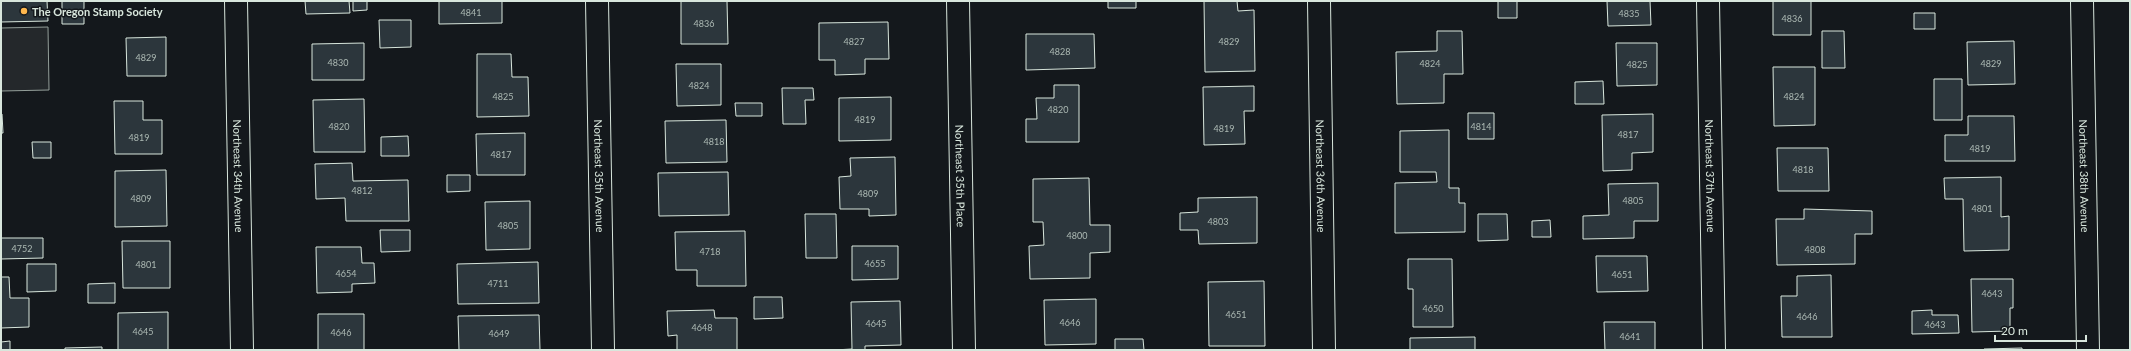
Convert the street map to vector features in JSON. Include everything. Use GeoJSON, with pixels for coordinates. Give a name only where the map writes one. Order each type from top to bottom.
{"type":"FeatureCollection","features":[{"type":"Feature","properties":{"kind":"street","name":"Northeast 34th Avenue"},"geometry":{"type":"LineString","coordinates":[[236,1],[242,350]]}},
{"type":"Feature","properties":{"kind":"street","name":"Northeast 35th Avenue"},"geometry":{"type":"LineString","coordinates":[[597,1],[602,350]]}},
{"type":"Feature","properties":{"kind":"street","name":"Northeast 35th Place"},"geometry":{"type":"LineString","coordinates":[[958,1],[964,350]]}},
{"type":"Feature","properties":{"kind":"street","name":"Northeast 36th Avenue"},"geometry":{"type":"LineString","coordinates":[[1319,1],[1324,350]]}},
{"type":"Feature","properties":{"kind":"street","name":"Northeast 37th Avenue"},"geometry":{"type":"LineString","coordinates":[[1708,1],[1714,350]]}},
{"type":"Feature","properties":{"kind":"street","name":"Northeast 38th Avenue"},"geometry":{"type":"LineString","coordinates":[[2082,1],[2088,350]]}},
{"type":"Feature","properties":{"kind":"shaded area"},"geometry":{"type":"Polygon","coordinates":[[[48,27],[49,90],[1,91],[1,28],[48,27]]]}},
{"type":"Feature","properties":{"kind":"building","name":"The Oregon Stamp Society"},"geometry":{"type":"Polygon","coordinates":[[[1,1],[47,1],[48,21],[1,22],[1,1]]]}},
{"type":"Feature","properties":{"kind":"building"},"geometry":{"type":"Polygon","coordinates":[[[62,1],[84,1],[84,24],[62,24],[62,1]]]}},
{"type":"Feature","properties":{"kind":"building"},"geometry":{"type":"Polygon","coordinates":[[[305,1],[349,1],[350,13],[306,14],[305,1]]]}},
{"type":"Feature","properties":{"kind":"building"},"geometry":{"type":"Polygon","coordinates":[[[353,1],[367,1],[367,10],[353,11],[353,1]]]}},
{"type":"Feature","properties":{"kind":"building"},"geometry":{"type":"Polygon","coordinates":[[[439,1],[502,1],[502,23],[439,24],[439,1]]]}},
{"type":"Feature","properties":{"kind":"building"},"geometry":{"type":"Polygon","coordinates":[[[681,1],[727,1],[728,44],[681,44],[681,1]]]}},
{"type":"Feature","properties":{"kind":"building"},"geometry":{"type":"Polygon","coordinates":[[[1108,1],[1136,1],[1136,8],[1108,8],[1108,1]]]}},
{"type":"Feature","properties":{"kind":"building"},"geometry":{"type":"Polygon","coordinates":[[[1204,1],[1237,1],[1238,11],[1254,10],[1255,71],[1205,72],[1204,1]]]}},
{"type":"Feature","properties":{"kind":"building"},"geometry":{"type":"Polygon","coordinates":[[[1498,1],[1517,1],[1517,18],[1498,18],[1498,1]]]}},
{"type":"Feature","properties":{"kind":"building"},"geometry":{"type":"Polygon","coordinates":[[[1607,1],[1650,1],[1651,25],[1608,26],[1607,1]]]}},
{"type":"Feature","properties":{"kind":"building"},"geometry":{"type":"Polygon","coordinates":[[[1773,1],[1811,1],[1811,35],[1773,35],[1773,1]]]}},
{"type":"Feature","properties":{"kind":"building"},"geometry":{"type":"Polygon","coordinates":[[[1914,13],[1935,13],[1935,29],[1914,29],[1914,13]]]}},
{"type":"Feature","properties":{"kind":"building"},"geometry":{"type":"Polygon","coordinates":[[[379,20],[411,20],[411,47],[380,48],[379,20]]]}},
{"type":"Feature","properties":{"kind":"building"},"geometry":{"type":"Polygon","coordinates":[[[888,22],[889,59],[865,59],[865,74],[835,75],[835,60],[819,60],[819,23],[888,22]]]}},
{"type":"Feature","properties":{"kind":"building"},"geometry":{"type":"Polygon","coordinates":[[[1437,31],[1462,31],[1463,74],[1444,74],[1444,103],[1397,104],[1396,52],[1437,51],[1437,31]]]}},
{"type":"Feature","properties":{"kind":"building"},"geometry":{"type":"Polygon","coordinates":[[[1822,31],[1844,31],[1845,68],[1822,68],[1822,31]]]}},
{"type":"Feature","properties":{"kind":"building"},"geometry":{"type":"Polygon","coordinates":[[[1026,34],[1094,34],[1095,68],[1026,70],[1026,34]]]}},
{"type":"Feature","properties":{"kind":"building"},"geometry":{"type":"Polygon","coordinates":[[[166,37],[166,76],[127,76],[126,38],[166,37]]]}},
{"type":"Feature","properties":{"kind":"building"},"geometry":{"type":"Polygon","coordinates":[[[2014,41],[2015,84],[1968,85],[1967,42],[2014,41]]]}},
{"type":"Feature","properties":{"kind":"building"},"geometry":{"type":"Polygon","coordinates":[[[364,43],[364,80],[312,80],[312,44],[364,43]]]}},
{"type":"Feature","properties":{"kind":"building"},"geometry":{"type":"Polygon","coordinates":[[[1616,43],[1657,43],[1657,85],[1617,86],[1616,43]]]}},
{"type":"Feature","properties":{"kind":"building"},"geometry":{"type":"Polygon","coordinates":[[[477,54],[511,54],[512,77],[528,77],[529,116],[477,117],[477,54]]]}},
{"type":"Feature","properties":{"kind":"building"},"geometry":{"type":"Polygon","coordinates":[[[676,64],[721,64],[721,105],[677,106],[676,64]]]}},
{"type":"Feature","properties":{"kind":"building"},"geometry":{"type":"Polygon","coordinates":[[[1773,67],[1815,67],[1815,125],[1774,126],[1773,67]]]}},
{"type":"Feature","properties":{"kind":"building"},"geometry":{"type":"Polygon","coordinates":[[[1934,79],[1962,79],[1962,120],[1934,120],[1934,79]]]}},
{"type":"Feature","properties":{"kind":"building"},"geometry":{"type":"Polygon","coordinates":[[[1603,81],[1604,104],[1575,104],[1575,82],[1603,81]]]}},
{"type":"Feature","properties":{"kind":"building"},"geometry":{"type":"Polygon","coordinates":[[[1054,85],[1079,85],[1079,142],[1026,142],[1026,119],[1037,119],[1036,98],[1054,98],[1054,85]]]}},
{"type":"Feature","properties":{"kind":"building"},"geometry":{"type":"Polygon","coordinates":[[[1254,86],[1254,111],[1244,111],[1245,144],[1204,145],[1203,87],[1254,86]]]}},
{"type":"Feature","properties":{"kind":"building"},"geometry":{"type":"Polygon","coordinates":[[[782,88],[813,88],[814,100],[805,100],[806,124],[783,124],[782,88]]]}},
{"type":"Feature","properties":{"kind":"building"},"geometry":{"type":"Polygon","coordinates":[[[891,97],[891,140],[839,141],[839,98],[891,97]]]}},
{"type":"Feature","properties":{"kind":"building"},"geometry":{"type":"Polygon","coordinates":[[[364,99],[365,152],[314,152],[313,100],[364,99]]]}},
{"type":"Feature","properties":{"kind":"building"},"geometry":{"type":"Polygon","coordinates":[[[114,101],[143,101],[143,120],[162,120],[162,154],[115,154],[114,101]]]}},
{"type":"Feature","properties":{"kind":"building"},"geometry":{"type":"Polygon","coordinates":[[[735,103],[762,103],[762,116],[736,116],[735,103]]]}},
{"type":"Feature","properties":{"kind":"building"},"geometry":{"type":"Polygon","coordinates":[[[1468,113],[1494,113],[1494,139],[1468,139],[1468,113]]]}},
{"type":"Feature","properties":{"kind":"building"},"geometry":{"type":"Polygon","coordinates":[[[2,114],[3,133],[1,133],[2,114]]]}},
{"type":"Feature","properties":{"kind":"building"},"geometry":{"type":"Polygon","coordinates":[[[1653,114],[1653,152],[1632,153],[1632,170],[1603,171],[1602,115],[1653,114]]]}},
{"type":"Feature","properties":{"kind":"building"},"geometry":{"type":"Polygon","coordinates":[[[1968,116],[2014,116],[2015,161],[1945,161],[1945,135],[1968,135],[1968,116]]]}},
{"type":"Feature","properties":{"kind":"building"},"geometry":{"type":"Polygon","coordinates":[[[726,120],[727,162],[666,163],[665,121],[726,120]]]}},
{"type":"Feature","properties":{"kind":"building"},"geometry":{"type":"Polygon","coordinates":[[[1449,130],[1449,188],[1459,188],[1459,203],[1465,203],[1465,232],[1395,233],[1395,183],[1437,182],[1436,172],[1400,172],[1400,131],[1449,130]]]}},
{"type":"Feature","properties":{"kind":"building"},"geometry":{"type":"Polygon","coordinates":[[[525,133],[525,175],[477,175],[476,134],[525,133]]]}},
{"type":"Feature","properties":{"kind":"building"},"geometry":{"type":"Polygon","coordinates":[[[408,136],[409,156],[381,156],[381,137],[408,136]]]}},
{"type":"Feature","properties":{"kind":"building"},"geometry":{"type":"Polygon","coordinates":[[[32,142],[51,142],[51,158],[33,158],[32,142]]]}},
{"type":"Feature","properties":{"kind":"building"},"geometry":{"type":"Polygon","coordinates":[[[1777,148],[1828,148],[1829,191],[1778,191],[1777,148]]]}},
{"type":"Feature","properties":{"kind":"building"},"geometry":{"type":"Polygon","coordinates":[[[895,157],[896,215],[869,216],[869,209],[840,209],[839,177],[851,176],[850,158],[895,157]]]}},
{"type":"Feature","properties":{"kind":"building"},"geometry":{"type":"Polygon","coordinates":[[[352,163],[353,181],[408,180],[409,221],[346,221],[345,198],[316,199],[315,164],[352,163]]]}},
{"type":"Feature","properties":{"kind":"building"},"geometry":{"type":"Polygon","coordinates":[[[166,170],[167,226],[115,227],[115,171],[166,170]]]}},
{"type":"Feature","properties":{"kind":"building"},"geometry":{"type":"Polygon","coordinates":[[[728,172],[729,215],[659,216],[658,173],[728,172]]]}},
{"type":"Feature","properties":{"kind":"building"},"geometry":{"type":"Polygon","coordinates":[[[447,175],[470,175],[470,191],[447,192],[447,175]]]}},
{"type":"Feature","properties":{"kind":"building"},"geometry":{"type":"Polygon","coordinates":[[[2001,177],[2001,217],[2009,216],[2009,250],[1964,251],[1963,199],[1945,199],[1944,178],[2001,177]]]}},
{"type":"Feature","properties":{"kind":"building"},"geometry":{"type":"Polygon","coordinates":[[[1089,178],[1090,225],[1110,225],[1110,252],[1090,253],[1090,278],[1030,279],[1029,246],[1044,245],[1043,222],[1033,222],[1033,179],[1089,178]]]}},
{"type":"Feature","properties":{"kind":"building"},"geometry":{"type":"Polygon","coordinates":[[[1658,183],[1658,221],[1634,221],[1634,238],[1583,239],[1583,216],[1609,215],[1608,184],[1658,183]]]}},
{"type":"Feature","properties":{"kind":"building"},"geometry":{"type":"Polygon","coordinates":[[[1257,197],[1257,243],[1199,244],[1198,230],[1180,230],[1180,213],[1198,212],[1198,198],[1257,197]]]}},
{"type":"Feature","properties":{"kind":"building"},"geometry":{"type":"Polygon","coordinates":[[[530,201],[530,249],[486,250],[485,202],[530,201]]]}},
{"type":"Feature","properties":{"kind":"building"},"geometry":{"type":"Polygon","coordinates":[[[1804,209],[1872,211],[1872,234],[1855,234],[1855,264],[1777,265],[1776,219],[1804,219],[1804,209]]]}},
{"type":"Feature","properties":{"kind":"building"},"geometry":{"type":"Polygon","coordinates":[[[805,214],[836,214],[837,258],[806,258],[805,214]]]}},
{"type":"Feature","properties":{"kind":"building"},"geometry":{"type":"Polygon","coordinates":[[[1478,214],[1507,214],[1508,240],[1478,241],[1478,214]]]}},
{"type":"Feature","properties":{"kind":"building"},"geometry":{"type":"Polygon","coordinates":[[[1550,220],[1551,237],[1532,237],[1532,221],[1550,220]]]}},
{"type":"Feature","properties":{"kind":"building"},"geometry":{"type":"Polygon","coordinates":[[[380,230],[410,230],[410,251],[381,252],[380,230]]]}},
{"type":"Feature","properties":{"kind":"building"},"geometry":{"type":"Polygon","coordinates":[[[745,231],[746,286],[697,286],[697,270],[676,270],[675,232],[745,231]]]}},
{"type":"Feature","properties":{"kind":"building"},"geometry":{"type":"Polygon","coordinates":[[[1,238],[43,238],[43,258],[1,259],[1,238]]]}},
{"type":"Feature","properties":{"kind":"building"},"geometry":{"type":"Polygon","coordinates":[[[122,241],[170,241],[170,288],[123,288],[122,241]]]}},
{"type":"Feature","properties":{"kind":"building"},"geometry":{"type":"Polygon","coordinates":[[[852,246],[898,246],[898,279],[852,280],[852,246]]]}},
{"type":"Feature","properties":{"kind":"building"},"geometry":{"type":"Polygon","coordinates":[[[316,247],[361,247],[362,263],[374,263],[375,283],[352,284],[352,292],[317,293],[316,247]]]}},
{"type":"Feature","properties":{"kind":"building"},"geometry":{"type":"Polygon","coordinates":[[[1596,256],[1647,256],[1648,291],[1597,292],[1596,256]]]}},
{"type":"Feature","properties":{"kind":"building"},"geometry":{"type":"Polygon","coordinates":[[[1408,259],[1452,259],[1453,327],[1413,327],[1413,289],[1408,289],[1408,259]]]}},
{"type":"Feature","properties":{"kind":"building"},"geometry":{"type":"Polygon","coordinates":[[[538,262],[539,303],[458,304],[457,264],[538,262]]]}},
{"type":"Feature","properties":{"kind":"building"},"geometry":{"type":"Polygon","coordinates":[[[27,264],[56,264],[56,291],[27,292],[27,264]]]}},
{"type":"Feature","properties":{"kind":"building"},"geometry":{"type":"Polygon","coordinates":[[[1831,275],[1832,337],[1782,337],[1781,296],[1797,296],[1797,276],[1831,275]]]}},
{"type":"Feature","properties":{"kind":"building"},"geometry":{"type":"Polygon","coordinates":[[[1,277],[9,277],[10,298],[29,298],[29,327],[1,328],[1,277]]]}},
{"type":"Feature","properties":{"kind":"building"},"geometry":{"type":"Polygon","coordinates":[[[1971,279],[2013,279],[2013,308],[2010,308],[2010,331],[1972,332],[1971,279]]]}},
{"type":"Feature","properties":{"kind":"building"},"geometry":{"type":"Polygon","coordinates":[[[1264,281],[1265,346],[1209,346],[1208,282],[1264,281]]]}},
{"type":"Feature","properties":{"kind":"building"},"geometry":{"type":"Polygon","coordinates":[[[115,283],[115,303],[88,303],[88,284],[115,283]]]}},
{"type":"Feature","properties":{"kind":"building"},"geometry":{"type":"Polygon","coordinates":[[[754,297],[782,297],[783,318],[754,319],[754,297]]]}},
{"type":"Feature","properties":{"kind":"building"},"geometry":{"type":"Polygon","coordinates":[[[1096,299],[1096,344],[1045,345],[1044,300],[1096,299]]]}},
{"type":"Feature","properties":{"kind":"building"},"geometry":{"type":"Polygon","coordinates":[[[900,301],[901,345],[865,346],[865,350],[834,350],[852,349],[851,302],[900,301]]]}},
{"type":"Feature","properties":{"kind":"building"},"geometry":{"type":"Polygon","coordinates":[[[714,310],[715,318],[737,318],[737,350],[677,350],[677,335],[668,336],[667,311],[714,310]]]}},
{"type":"Feature","properties":{"kind":"building"},"geometry":{"type":"Polygon","coordinates":[[[1932,310],[1932,315],[1958,315],[1959,333],[1912,334],[1912,311],[1932,310]]]}},
{"type":"Feature","properties":{"kind":"building"},"geometry":{"type":"Polygon","coordinates":[[[168,312],[168,350],[118,350],[118,313],[168,312]]]}},
{"type":"Feature","properties":{"kind":"building"},"geometry":{"type":"Polygon","coordinates":[[[318,314],[364,314],[364,350],[318,350],[318,314]]]}},
{"type":"Feature","properties":{"kind":"building"},"geometry":{"type":"Polygon","coordinates":[[[539,315],[540,350],[459,350],[458,316],[539,315]]]}},
{"type":"Feature","properties":{"kind":"building"},"geometry":{"type":"Polygon","coordinates":[[[1604,322],[1655,322],[1655,350],[1605,350],[1604,322]]]}},
{"type":"Feature","properties":{"kind":"building"},"geometry":{"type":"Polygon","coordinates":[[[1475,337],[1475,350],[1410,350],[1410,338],[1475,337]]]}},
{"type":"Feature","properties":{"kind":"building"},"geometry":{"type":"Polygon","coordinates":[[[1115,339],[1143,339],[1144,350],[1115,350],[1115,339]]]}},
{"type":"Feature","properties":{"kind":"building"},"geometry":{"type":"Polygon","coordinates":[[[10,341],[10,350],[1,350],[1,342],[10,341]]]}},
{"type":"Feature","properties":{"kind":"building"},"geometry":{"type":"Polygon","coordinates":[[[102,347],[102,350],[65,350],[65,348],[102,347]]]}},
{"type":"Feature","properties":{"kind":"building"},"geometry":{"type":"Polygon","coordinates":[[[2022,348],[2022,350],[1984,350],[1984,349],[2022,348]]]}},
{"type":"Feature","properties":{"kind":"place","name":"The Oregon Stamp Society"},"geometry":{"type":"Point","coordinates":[24,11]}}]}
